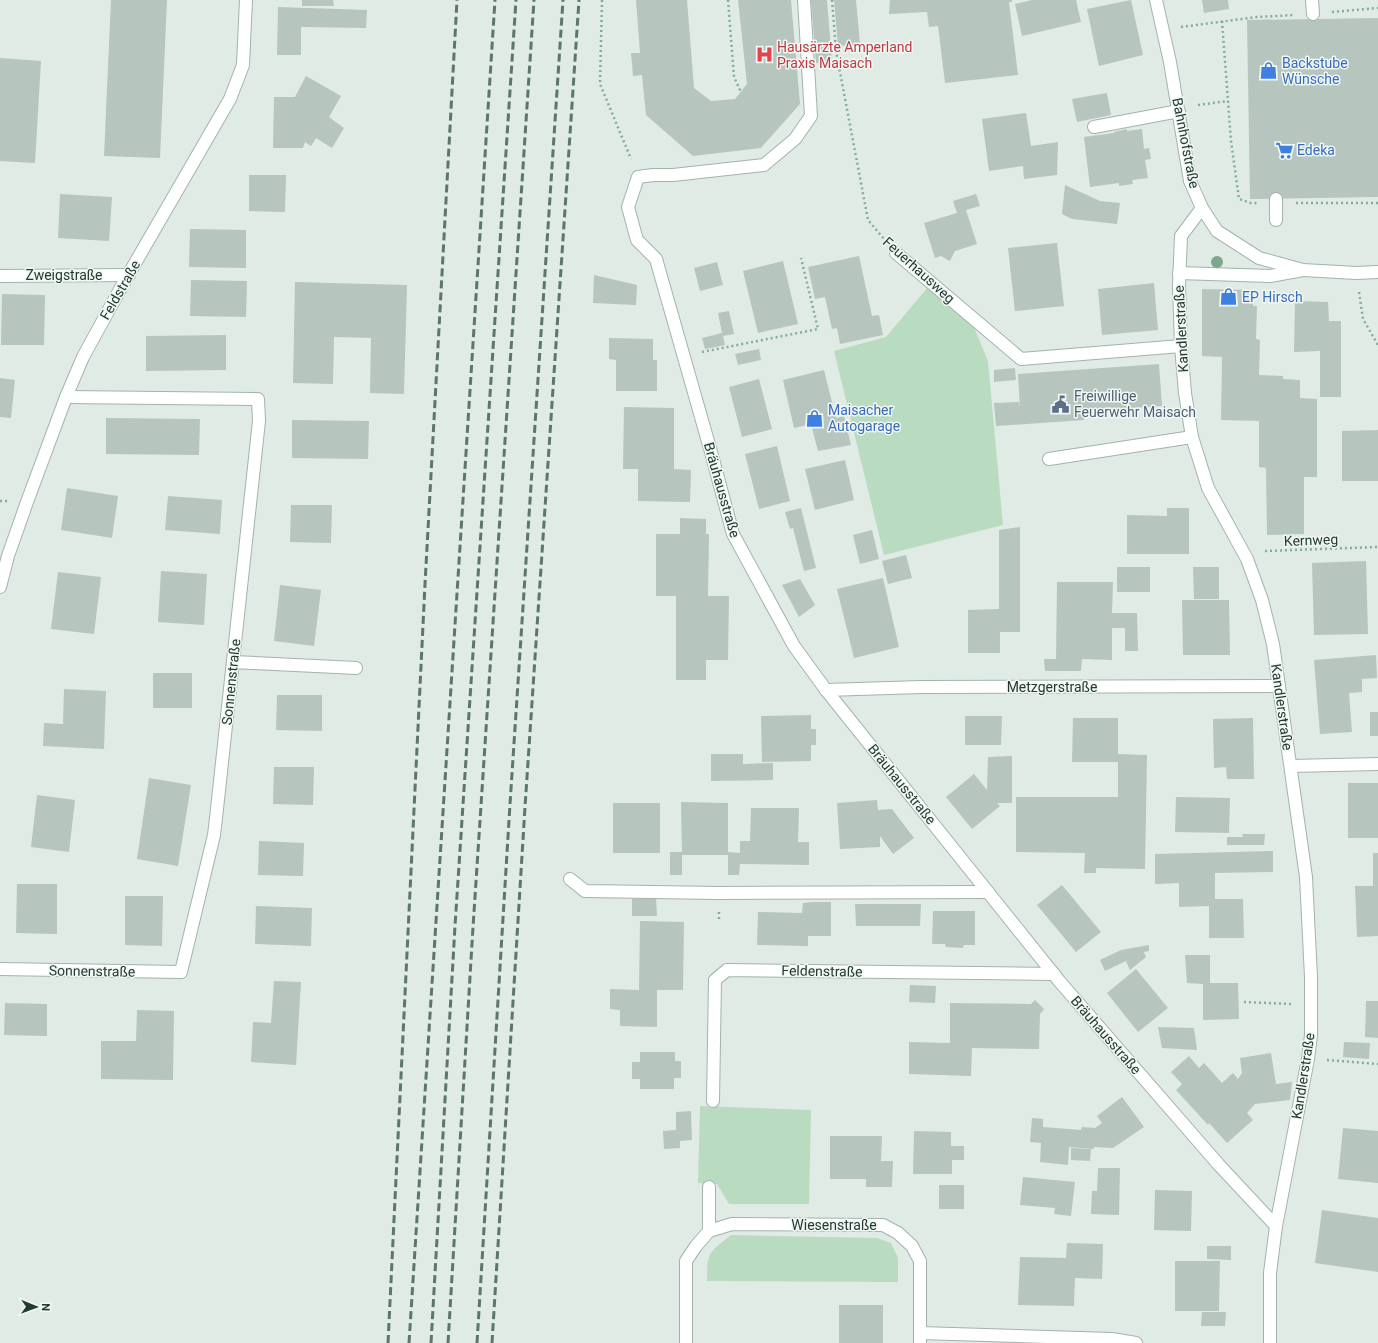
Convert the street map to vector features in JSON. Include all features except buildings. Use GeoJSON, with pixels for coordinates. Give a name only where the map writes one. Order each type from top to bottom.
{"type":"FeatureCollection","features":[{"type":"Feature","properties":{"kind":"street","name":"Feldstraße"},"geometry":{"type":"LineString","coordinates":[[0,587],[10,549],[66,397],[83,357],[230,100],[242,65],[246,0]]}},
{"type":"Feature","properties":{"kind":"street"},"geometry":{"type":"LineString","coordinates":[[638,177],[673,175],[764,165],[795,139],[811,116],[804,0]]}},
{"type":"Feature","properties":{"kind":"street","name":"Bahnhofstraße"},"geometry":{"type":"LineString","coordinates":[[1156,0],[1170,62],[1190,181],[1202,208],[1217,231],[1259,258],[1303,270],[1356,273],[1378,272]]}},
{"type":"Feature","properties":{"kind":"street"},"geometry":{"type":"LineString","coordinates":[[1312,0],[1313,14]]}},
{"type":"Feature","properties":{"kind":"street"},"geometry":{"type":"LineString","coordinates":[[1094,126],[1178,111]]}},
{"type":"Feature","properties":{"kind":"street","name":"Bräuhausstraße"},"geometry":{"type":"LineString","coordinates":[[638,177],[628,207],[637,240],[656,259],[733,534],[794,646],[826,690],[1054,974],[1219,1164],[1276,1226]]}},
{"type":"Feature","properties":{"kind":"street"},"geometry":{"type":"LineString","coordinates":[[1276,201],[1276,220]]}},
{"type":"Feature","properties":{"kind":"street","name":"Kandlerstraße"},"geometry":{"type":"LineString","coordinates":[[1202,208],[1181,236],[1179,273],[1180,346],[1184,393],[1192,437],[1208,488],[1244,553],[1262,600],[1273,644],[1306,876],[1311,977],[1311,1034],[1308,1059],[1276,1226]]}},
{"type":"Feature","properties":{"kind":"street","name":"Feuerhausweg"},"geometry":{"type":"LineString","coordinates":[[896,253],[1021,359],[1180,346]]}},
{"type":"Feature","properties":{"kind":"street"},"geometry":{"type":"LineString","coordinates":[[1179,273],[1270,276],[1303,270]]}},
{"type":"Feature","properties":{"kind":"street","name":"Zweigstraße"},"geometry":{"type":"LineString","coordinates":[[0,276],[129,275]]}},
{"type":"Feature","properties":{"kind":"street","name":"Sonnenstraße"},"geometry":{"type":"LineString","coordinates":[[0,969],[181,972],[214,835],[260,421],[258,399],[66,397]]}},
{"type":"Feature","properties":{"kind":"street"},"geometry":{"type":"LineString","coordinates":[[1049,459],[1192,437]]}},
{"type":"Feature","properties":{"kind":"street"},"geometry":{"type":"LineString","coordinates":[[233,662],[356,668]]}},
{"type":"Feature","properties":{"kind":"street","name":"Metzgerstraße"},"geometry":{"type":"LineString","coordinates":[[826,690],[921,687],[1279,686]]}},
{"type":"Feature","properties":{"kind":"street"},"geometry":{"type":"LineString","coordinates":[[1291,766],[1378,764]]}},
{"type":"Feature","properties":{"kind":"street"},"geometry":{"type":"LineString","coordinates":[[570,879],[585,891],[719,893],[988,892]]}},
{"type":"Feature","properties":{"kind":"street","name":"Feldenstraße"},"geometry":{"type":"LineString","coordinates":[[713,1101],[715,980],[727,970],[1054,974]]}},
{"type":"Feature","properties":{"kind":"street"},"geometry":{"type":"LineString","coordinates":[[686,1343],[686,1262],[696,1246],[709,1231],[710,1188]]}},
{"type":"Feature","properties":{"kind":"street","name":"Wiesenstraße"},"geometry":{"type":"LineString","coordinates":[[709,1231],[732,1224],[884,1225],[898,1233],[912,1246],[920,1261],[920,1338],[1112,1339],[1136,1343]]}},
{"type":"Feature","properties":{"kind":"street"},"geometry":{"type":"LineString","coordinates":[[1270,1343],[1270,1273],[1276,1226]]}},
{"type":"Feature","properties":{"kind":"path"},"geometry":{"type":"LineString","coordinates":[[602,0],[600,84],[638,177]]}},
{"type":"Feature","properties":{"kind":"path"},"geometry":{"type":"LineString","coordinates":[[728,0],[734,77],[741,92]]}},
{"type":"Feature","properties":{"kind":"path","name":"Feuerhausweg"},"geometry":{"type":"LineString","coordinates":[[832,0],[836,51],[868,220],[896,253]]}},
{"type":"Feature","properties":{"kind":"path"},"geometry":{"type":"LineString","coordinates":[[1163,29],[1257,17],[1378,8]]}},
{"type":"Feature","properties":{"kind":"path"},"geometry":{"type":"LineString","coordinates":[[1222,21],[1231,141],[1239,199],[1251,203],[1276,201],[1378,203]]}},
{"type":"Feature","properties":{"kind":"path"},"geometry":{"type":"LineString","coordinates":[[1198,105],[1228,101]]}},
{"type":"Feature","properties":{"kind":"path"},"geometry":{"type":"LineString","coordinates":[[683,356],[818,329],[801,258]]}},
{"type":"Feature","properties":{"kind":"path"},"geometry":{"type":"LineString","coordinates":[[1356,273],[1363,319],[1378,345]]}},
{"type":"Feature","properties":{"kind":"path","name":"Kernweg"},"geometry":{"type":"LineString","coordinates":[[1244,553],[1378,547]]}},
{"type":"Feature","properties":{"kind":"path"},"geometry":{"type":"LineString","coordinates":[[1244,1002],[1311,1005]]}},
{"type":"Feature","properties":{"kind":"path"},"geometry":{"type":"LineString","coordinates":[[1308,1059],[1378,1064]]}},
{"type":"Feature","properties":{"kind":"green space"},"geometry":{"type":"Polygon","coordinates":[[[928,287],[973,325],[988,361],[1003,525],[884,555],[834,351],[886,337],[928,287]]]}},
{"type":"Feature","properties":{"kind":"green space"},"geometry":{"type":"Polygon","coordinates":[[[700,1106],[811,1110],[809,1204],[729,1204],[717,1184],[698,1183],[700,1106]]]}},
{"type":"Feature","properties":{"kind":"green space"},"geometry":{"type":"Polygon","coordinates":[[[731,1235],[877,1238],[891,1243],[898,1258],[898,1282],[707,1281],[708,1264],[711,1254],[731,1235]]]}},
{"type":"Feature","properties":{"kind":"railway"},"geometry":{"type":"LineString","coordinates":[[388,1343],[425,584],[457,0]]}},
{"type":"Feature","properties":{"kind":"railway"},"geometry":{"type":"LineString","coordinates":[[409,1343],[495,0]]}},
{"type":"Feature","properties":{"kind":"railway"},"geometry":{"type":"LineString","coordinates":[[431,1343],[455,926],[516,0]]}},
{"type":"Feature","properties":{"kind":"railway"},"geometry":{"type":"LineString","coordinates":[[448,1343],[473,927],[534,0]]}},
{"type":"Feature","properties":{"kind":"railway"},"geometry":{"type":"LineString","coordinates":[[477,1343],[510,804],[563,0]]}},
{"type":"Feature","properties":{"kind":"railway"},"geometry":{"type":"LineString","coordinates":[[492,1343],[525,807],[579,0]]}},
{"type":"Feature","properties":{"kind":"place","name":"Hausärzte Amperland Praxis Maisach"},"geometry":{"type":"Point","coordinates":[764,55]}},
{"type":"Feature","properties":{"kind":"place","name":"Backstube Wünsche"},"geometry":{"type":"Point","coordinates":[1269,71]}},
{"type":"Feature","properties":{"kind":"place","name":"Edeka"},"geometry":{"type":"Point","coordinates":[1284,150]}},
{"type":"Feature","properties":{"kind":"place","name":"EP Hirsch"},"geometry":{"type":"Point","coordinates":[1229,297]}},
{"type":"Feature","properties":{"kind":"place","name":"Freiwillige Feuerwehr Maisach"},"geometry":{"type":"Point","coordinates":[1061,404]}},
{"type":"Feature","properties":{"kind":"place","name":"Maisacher Autogarage"},"geometry":{"type":"Point","coordinates":[815,418]}}]}
